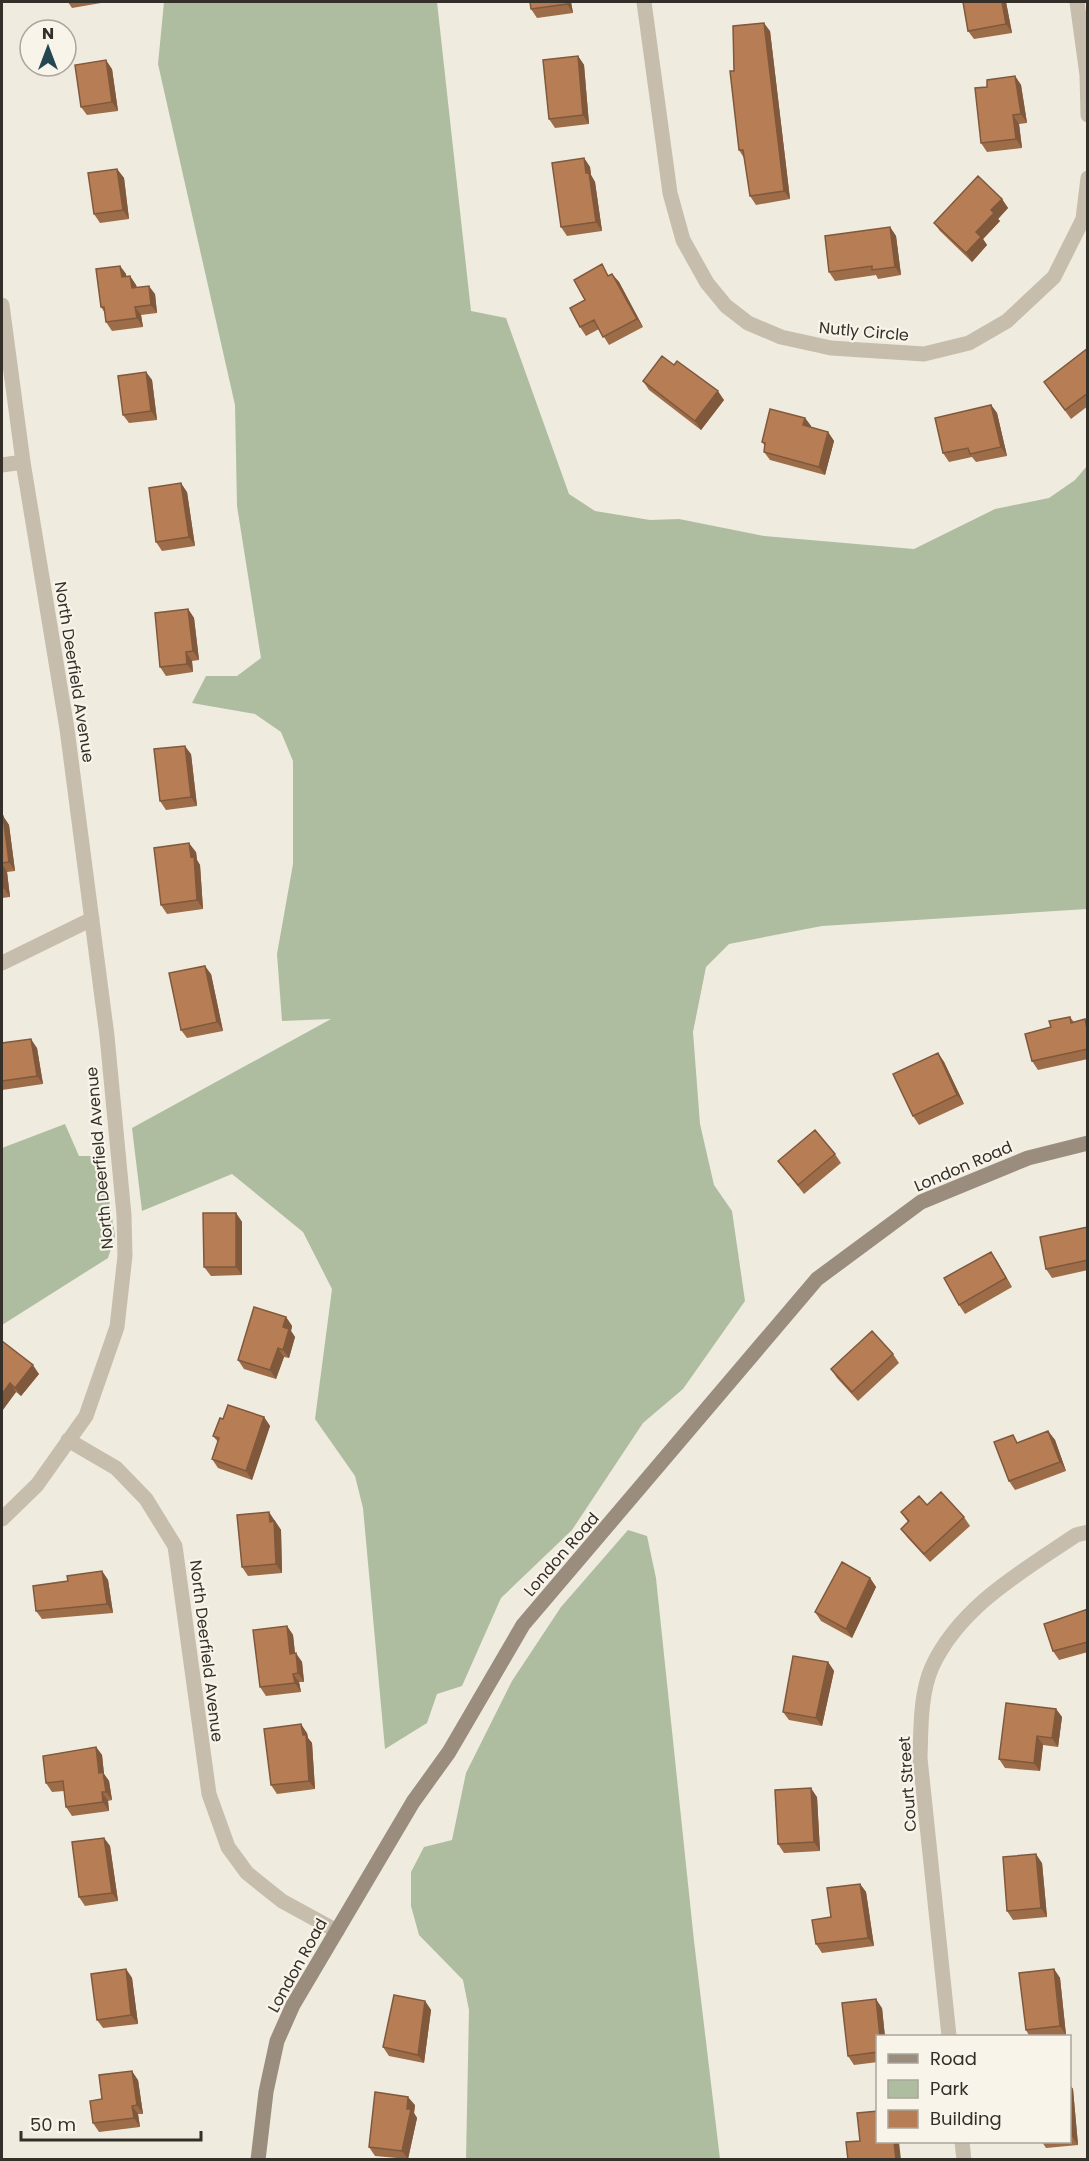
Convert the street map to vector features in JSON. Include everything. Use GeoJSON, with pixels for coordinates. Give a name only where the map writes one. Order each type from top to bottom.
{"type":"FeatureCollection","features":[{"type":"Feature","properties":{"kind":"street","name":"Nutly Circle"},"geometry":{"type":"LineString","coordinates":[[644,2],[670,194],[684,240],[707,283],[726,306],[748,323],[781,337],[831,348],[924,354],[969,343],[1007,321],[1054,277],[1083,219],[1088,178]]}},
{"type":"Feature","properties":{"kind":"street"},"geometry":{"type":"LineString","coordinates":[[1077,2],[1087,75],[1088,115]]}},
{"type":"Feature","properties":{"kind":"street","name":"North Deerfield Avenue"},"geometry":{"type":"LineString","coordinates":[[2,305],[23,462],[67,729],[107,1036],[124,1215],[125,1256],[117,1327],[86,1416],[68,1440],[116,1468],[146,1499],[175,1546],[209,1794],[228,1847],[247,1872],[282,1901],[337,1931]]}},
{"type":"Feature","properties":{"kind":"street"},"geometry":{"type":"LineString","coordinates":[[2,465],[23,462]]}},
{"type":"Feature","properties":{"kind":"street"},"geometry":{"type":"LineString","coordinates":[[2,963],[92,919]]}},
{"type":"Feature","properties":{"kind":"street","name":"London Road"},"geometry":{"type":"LineString","coordinates":[[258,2160],[266,2092],[277,2041],[293,2005],[413,1802],[449,1752],[523,1625],[817,1279],[921,1202],[1028,1158],[1088,1143]]}},
{"type":"Feature","properties":{"kind":"street"},"geometry":{"type":"LineString","coordinates":[[2,1519],[38,1485],[68,1440]]}},
{"type":"Feature","properties":{"kind":"street","name":"Court Street"},"geometry":{"type":"LineString","coordinates":[[949,2035],[920,1758],[921,1718],[932,1668],[960,1625],[1000,1586],[1076,1535],[1088,1533]]}},
{"type":"Feature","properties":{"kind":"street"},"geometry":{"type":"LineString","coordinates":[[962,2143],[964,2160]]}},
{"type":"Feature","properties":{"kind":"green space"},"geometry":{"type":"Polygon","coordinates":[[[164,2],[437,2],[471,311],[506,318],[569,494],[595,511],[650,520],[679,519],[764,536],[914,549],[995,509],[1049,498],[1075,480],[1087,466],[1087,909],[822,926],[729,944],[706,967],[693,1032],[700,1124],[714,1185],[732,1211],[745,1301],[683,1389],[643,1423],[572,1530],[501,1598],[462,1686],[437,1694],[427,1723],[385,1749],[363,1508],[355,1476],[315,1419],[332,1289],[303,1232],[232,1174],[142,1211],[132,1128],[331,1019],[282,1021],[277,954],[293,864],[293,761],[281,732],[255,714],[192,703],[206,676],[237,676],[261,658],[237,506],[235,405],[158,64],[164,2]]]}},
{"type":"Feature","properties":{"kind":"green space"},"geometry":{"type":"Polygon","coordinates":[[[65,1124],[79,1156],[102,1156],[115,1236],[108,1258],[2,1325],[2,1148],[65,1124]]]}},
{"type":"Feature","properties":{"kind":"green space"},"geometry":{"type":"Polygon","coordinates":[[[628,1530],[647,1536],[656,1578],[694,1941],[720,2159],[466,2159],[469,2010],[463,1980],[419,1935],[411,1906],[411,1872],[424,1847],[452,1840],[466,1773],[512,1681],[561,1607],[628,1530]]]}},
{"type":"Feature","properties":{"kind":"building"},"geometry":{"type":"Polygon","coordinates":[[[530,2],[567,2],[567,4],[531,9],[530,2]]]}},
{"type":"Feature","properties":{"kind":"building"},"geometry":{"type":"Polygon","coordinates":[[[963,2],[1002,2],[1006,24],[968,31],[963,2]]]}},
{"type":"Feature","properties":{"kind":"building"},"geometry":{"type":"Polygon","coordinates":[[[764,23],[784,191],[750,196],[743,150],[739,150],[730,71],[734,71],[733,26],[764,23]]]}},
{"type":"Feature","properties":{"kind":"building"},"geometry":{"type":"Polygon","coordinates":[[[578,56],[583,115],[549,119],[543,60],[578,56]]]}},
{"type":"Feature","properties":{"kind":"building"},"geometry":{"type":"Polygon","coordinates":[[[106,60],[112,102],[81,107],[77,78],[78,65],[106,60]]]}},
{"type":"Feature","properties":{"kind":"building"},"geometry":{"type":"Polygon","coordinates":[[[1015,76],[1021,114],[1013,115],[1016,139],[981,143],[975,88],[987,87],[987,80],[1015,76]]]}},
{"type":"Feature","properties":{"kind":"building"},"geometry":{"type":"Polygon","coordinates":[[[584,158],[586,173],[589,173],[596,222],[561,227],[552,163],[584,158]]]}},
{"type":"Feature","properties":{"kind":"building"},"geometry":{"type":"Polygon","coordinates":[[[117,169],[123,210],[94,214],[88,173],[117,169]]]}},
{"type":"Feature","properties":{"kind":"building"},"geometry":{"type":"Polygon","coordinates":[[[978,176],[1002,199],[991,210],[994,213],[976,232],[981,237],[966,253],[934,223],[978,176]]]}},
{"type":"Feature","properties":{"kind":"building"},"geometry":{"type":"Polygon","coordinates":[[[890,227],[895,267],[872,270],[872,266],[829,272],[825,236],[890,227]]]}},
{"type":"Feature","properties":{"kind":"building"},"geometry":{"type":"Polygon","coordinates":[[[602,264],[608,276],[612,274],[637,319],[603,337],[594,320],[580,327],[570,308],[585,300],[574,280],[602,264]]]}},
{"type":"Feature","properties":{"kind":"building"},"geometry":{"type":"Polygon","coordinates":[[[120,266],[122,277],[130,276],[132,288],[149,286],[151,305],[135,307],[137,318],[106,322],[104,307],[101,307],[96,269],[120,266]]]}},
{"type":"Feature","properties":{"kind":"building"},"geometry":{"type":"Polygon","coordinates":[[[1088,348],[1088,393],[1065,410],[1044,382],[1088,348]]]}},
{"type":"Feature","properties":{"kind":"building"},"geometry":{"type":"Polygon","coordinates":[[[662,356],[674,365],[677,361],[718,391],[695,421],[643,381],[662,356]]]}},
{"type":"Feature","properties":{"kind":"building"},"geometry":{"type":"Polygon","coordinates":[[[146,372],[151,411],[123,415],[118,376],[146,372]]]}},
{"type":"Feature","properties":{"kind":"building"},"geometry":{"type":"Polygon","coordinates":[[[991,405],[1001,447],[970,454],[968,448],[943,453],[935,418],[991,405]]]}},
{"type":"Feature","properties":{"kind":"building"},"geometry":{"type":"Polygon","coordinates":[[[770,409],[805,418],[803,425],[828,432],[819,467],[764,452],[765,443],[762,442],[770,409]]]}},
{"type":"Feature","properties":{"kind":"building"},"geometry":{"type":"Polygon","coordinates":[[[181,483],[189,537],[156,542],[149,488],[181,483]]]}},
{"type":"Feature","properties":{"kind":"building"},"geometry":{"type":"Polygon","coordinates":[[[188,609],[193,651],[186,652],[187,664],[160,667],[155,613],[188,609]]]}},
{"type":"Feature","properties":{"kind":"building"},"geometry":{"type":"Polygon","coordinates":[[[185,746],[191,797],[160,801],[154,749],[185,746]]]}},
{"type":"Feature","properties":{"kind":"building"},"geometry":{"type":"Polygon","coordinates":[[[2,816],[9,862],[2,863],[2,816]]]}},
{"type":"Feature","properties":{"kind":"building"},"geometry":{"type":"Polygon","coordinates":[[[189,843],[191,857],[194,856],[197,900],[161,905],[154,848],[189,843]]]}},
{"type":"Feature","properties":{"kind":"building"},"geometry":{"type":"Polygon","coordinates":[[[205,966],[217,1022],[181,1030],[169,973],[205,966]]]}},
{"type":"Feature","properties":{"kind":"building"},"geometry":{"type":"Polygon","coordinates":[[[1070,1017],[1071,1023],[1085,1019],[1088,1049],[1032,1061],[1025,1034],[1051,1027],[1049,1021],[1070,1017]]]}},
{"type":"Feature","properties":{"kind":"building"},"geometry":{"type":"Polygon","coordinates":[[[31,1039],[37,1076],[2,1081],[2,1043],[31,1039]]]}},
{"type":"Feature","properties":{"kind":"building"},"geometry":{"type":"Polygon","coordinates":[[[938,1053],[957,1095],[913,1116],[893,1074],[938,1053]]]}},
{"type":"Feature","properties":{"kind":"building"},"geometry":{"type":"Polygon","coordinates":[[[815,1130],[835,1154],[798,1185],[778,1161],[815,1130]]]}},
{"type":"Feature","properties":{"kind":"building"},"geometry":{"type":"Polygon","coordinates":[[[203,1213],[236,1213],[236,1267],[204,1267],[203,1213]]]}},
{"type":"Feature","properties":{"kind":"building"},"geometry":{"type":"Polygon","coordinates":[[[1088,1227],[1088,1260],[1046,1269],[1040,1237],[1088,1227]]]}},
{"type":"Feature","properties":{"kind":"building"},"geometry":{"type":"Polygon","coordinates":[[[991,1252],[1006,1278],[959,1305],[944,1278],[991,1252]]]}},
{"type":"Feature","properties":{"kind":"building"},"geometry":{"type":"Polygon","coordinates":[[[254,1307],[286,1317],[283,1327],[289,1329],[283,1350],[278,1348],[270,1370],[238,1360],[254,1307]]]}},
{"type":"Feature","properties":{"kind":"building"},"geometry":{"type":"Polygon","coordinates":[[[872,1331],[893,1354],[852,1392],[831,1369],[872,1331]]]}},
{"type":"Feature","properties":{"kind":"building"},"geometry":{"type":"Polygon","coordinates":[[[2,1341],[33,1365],[15,1388],[10,1383],[2,1394],[2,1341]]]}},
{"type":"Feature","properties":{"kind":"building"},"geometry":{"type":"Polygon","coordinates":[[[228,1405],[264,1417],[246,1471],[212,1459],[219,1438],[213,1436],[228,1405]]]}},
{"type":"Feature","properties":{"kind":"building"},"geometry":{"type":"Polygon","coordinates":[[[1048,1431],[1060,1462],[1009,1481],[994,1442],[1013,1435],[1017,1443],[1048,1431]]]}},
{"type":"Feature","properties":{"kind":"building"},"geometry":{"type":"Polygon","coordinates":[[[941,1492],[964,1517],[924,1554],[901,1529],[909,1521],[901,1512],[919,1496],[927,1505],[941,1492]]]}},
{"type":"Feature","properties":{"kind":"building"},"geometry":{"type":"Polygon","coordinates":[[[269,1512],[270,1522],[274,1521],[276,1564],[242,1567],[237,1515],[269,1512]]]}},
{"type":"Feature","properties":{"kind":"building"},"geometry":{"type":"Polygon","coordinates":[[[842,1562],[870,1578],[846,1629],[815,1612],[842,1562]]]}},
{"type":"Feature","properties":{"kind":"building"},"geometry":{"type":"Polygon","coordinates":[[[102,1571],[107,1604],[36,1611],[33,1586],[68,1581],[67,1576],[102,1571]]]}},
{"type":"Feature","properties":{"kind":"building"},"geometry":{"type":"Polygon","coordinates":[[[1088,1609],[1088,1642],[1053,1651],[1044,1624],[1088,1609]]]}},
{"type":"Feature","properties":{"kind":"building"},"geometry":{"type":"Polygon","coordinates":[[[287,1626],[290,1654],[296,1653],[298,1673],[293,1674],[295,1683],[260,1687],[253,1630],[287,1626]]]}},
{"type":"Feature","properties":{"kind":"building"},"geometry":{"type":"Polygon","coordinates":[[[793,1656],[828,1662],[816,1718],[783,1712],[793,1656]]]}},
{"type":"Feature","properties":{"kind":"building"},"geometry":{"type":"Polygon","coordinates":[[[1006,1703],[1056,1709],[1052,1738],[1037,1736],[1034,1763],[999,1759],[1006,1703]]]}},
{"type":"Feature","properties":{"kind":"building"},"geometry":{"type":"Polygon","coordinates":[[[301,1724],[303,1735],[306,1735],[309,1781],[271,1785],[264,1729],[301,1724]]]}},
{"type":"Feature","properties":{"kind":"building"},"geometry":{"type":"Polygon","coordinates":[[[96,1747],[99,1773],[103,1772],[106,1792],[102,1792],[103,1802],[66,1807],[63,1781],[46,1783],[43,1756],[96,1747]]]}},
{"type":"Feature","properties":{"kind":"building"},"geometry":{"type":"Polygon","coordinates":[[[811,1788],[814,1842],[778,1844],[775,1790],[811,1788]]]}},
{"type":"Feature","properties":{"kind":"building"},"geometry":{"type":"Polygon","coordinates":[[[104,1838],[112,1893],[79,1897],[72,1842],[104,1838]]]}},
{"type":"Feature","properties":{"kind":"building"},"geometry":{"type":"Polygon","coordinates":[[[1036,1854],[1041,1908],[1007,1911],[1003,1857],[1036,1854]]]}},
{"type":"Feature","properties":{"kind":"building"},"geometry":{"type":"Polygon","coordinates":[[[860,1884],[868,1938],[816,1944],[812,1920],[831,1917],[827,1888],[860,1884]]]}},
{"type":"Feature","properties":{"kind":"building"},"geometry":{"type":"Polygon","coordinates":[[[126,1969],[131,2015],[97,2020],[91,1974],[126,1969]]]}},
{"type":"Feature","properties":{"kind":"building"},"geometry":{"type":"Polygon","coordinates":[[[1054,1969],[1060,2026],[1026,2030],[1019,1973],[1054,1969]]]}},
{"type":"Feature","properties":{"kind":"building"},"geometry":{"type":"Polygon","coordinates":[[[394,1995],[425,2001],[418,2055],[383,2047],[394,1995]]]}},
{"type":"Feature","properties":{"kind":"building"},"geometry":{"type":"Polygon","coordinates":[[[876,1999],[880,2035],[876,2035],[876,2052],[848,2056],[842,2003],[876,1999]]]}},
{"type":"Feature","properties":{"kind":"building"},"geometry":{"type":"Polygon","coordinates":[[[132,2071],[137,2105],[132,2106],[134,2118],[93,2123],[90,2101],[102,2099],[99,2075],[132,2071]]]}},
{"type":"Feature","properties":{"kind":"building"},"geometry":{"type":"Polygon","coordinates":[[[375,2092],[408,2097],[407,2109],[411,2109],[402,2151],[369,2147],[375,2092]]]}},
{"type":"Feature","properties":{"kind":"building"},"geometry":{"type":"Polygon","coordinates":[[[876,2111],[876,2143],[894,2143],[896,2160],[848,2160],[846,2142],[860,2141],[857,2113],[876,2111]]]}}]}
